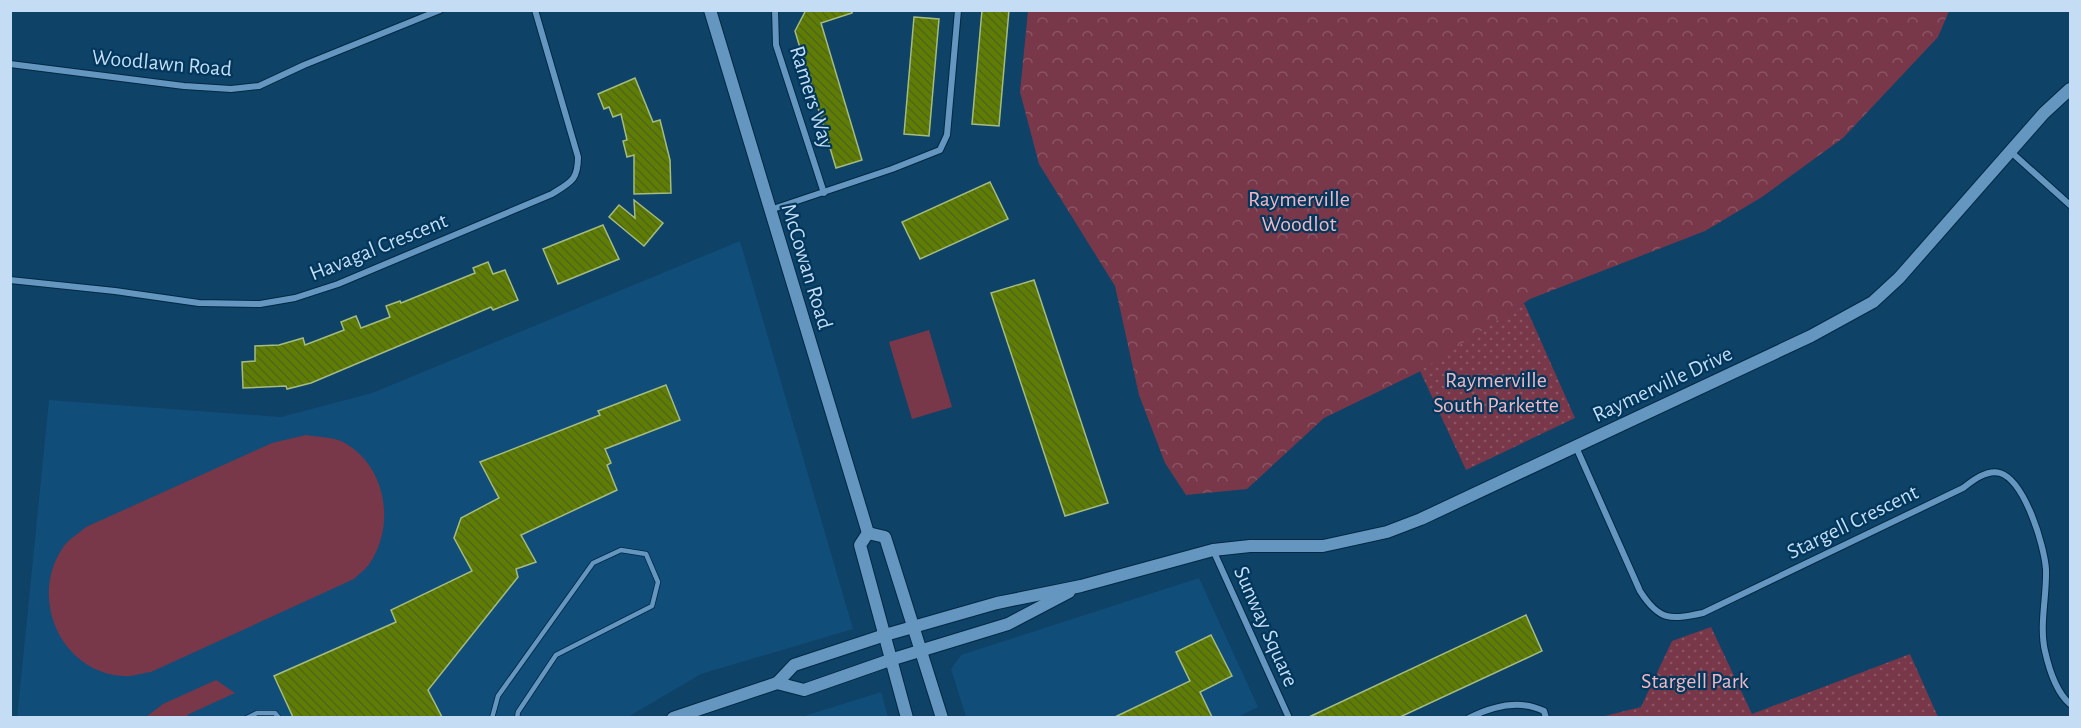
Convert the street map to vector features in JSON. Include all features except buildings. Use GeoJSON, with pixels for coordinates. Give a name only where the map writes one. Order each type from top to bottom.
{"type":"FeatureCollection","features":[{"type":"Feature","properties":{"kind":"street","name":"Woodlawn Road"},"geometry":{"type":"LineString","coordinates":[[10,64],[184,86],[231,89],[259,86],[440,10]]}},
{"type":"Feature","properties":{"kind":"street","name":"Havagal Crescent"},"geometry":{"type":"LineString","coordinates":[[10,280],[199,303],[260,304],[295,298],[338,284],[552,194],[569,183],[578,173],[578,157],[535,10]]}},
{"type":"Feature","properties":{"kind":"street","name":"McCowan Road"},"geometry":{"type":"LineString","coordinates":[[710,10],[868,533],[860,545],[890,660],[908,717]]}},
{"type":"Feature","properties":{"kind":"street","name":"Ramers Way"},"geometry":{"type":"LineString","coordinates":[[775,10],[776,45],[824,193]]}},
{"type":"Feature","properties":{"kind":"street"},"geometry":{"type":"LineString","coordinates":[[770,210],[824,193],[940,150],[947,135],[958,10]]}},
{"type":"Feature","properties":{"kind":"street","name":"Raymerville Drive"},"geometry":{"type":"LineString","coordinates":[[777,683],[795,665],[914,626],[997,603],[1081,586],[1213,550],[1250,546],[1323,546],[1387,532],[1576,447],[1811,336],[1873,302],[1906,270],[2044,113],[2070,89]]}},
{"type":"Feature","properties":{"kind":"street"},"geometry":{"type":"LineString","coordinates":[[2011,152],[2070,205]]}},
{"type":"Feature","properties":{"kind":"street","name":"Stargell Crescent"},"geometry":{"type":"LineString","coordinates":[[1576,447],[1640,591],[1651,609],[1663,617],[1682,617],[1703,613],[1952,493],[1987,473],[1999,472],[2011,480],[2022,494],[2031,514],[2046,566],[2043,630],[2045,651],[2058,689],[2070,704]]}},
{"type":"Feature","properties":{"kind":"street"},"geometry":{"type":"LineString","coordinates":[[868,533],[885,537],[942,717]]}},
{"type":"Feature","properties":{"kind":"street","name":"Sunway Square"},"geometry":{"type":"LineString","coordinates":[[1213,550],[1289,717]]}},
{"type":"Feature","properties":{"kind":"street","name":"Raymerville Drive"},"geometry":{"type":"LineString","coordinates":[[777,683],[804,690],[890,660],[1008,624],[1081,586]]}},
{"type":"Feature","properties":{"kind":"street"},"geometry":{"type":"LineString","coordinates":[[673,717],[777,683]]}},
{"type":"Feature","properties":{"kind":"street"},"geometry":{"type":"LineString","coordinates":[[1469,717],[1485,710],[1529,703],[1544,711],[1546,717]]}},
{"type":"Feature","properties":{"kind":"lane"},"geometry":{"type":"LineString","coordinates":[[492,717],[498,696],[593,563],[621,550],[646,554],[658,582],[652,606],[556,655],[517,717]]}},
{"type":"Feature","properties":{"kind":"lane"},"geometry":{"type":"LineString","coordinates":[[247,717],[257,713],[275,713],[279,717]]}},
{"type":"Feature","properties":{"kind":"shaded area"},"geometry":{"type":"Polygon","coordinates":[[[740,241],[853,629],[701,674],[628,717],[17,718],[49,400],[281,417],[372,393],[740,241]]]}},
{"type":"Feature","properties":{"kind":"shaded area"},"geometry":{"type":"Polygon","coordinates":[[[1199,578],[1258,707],[1236,718],[966,717],[951,669],[961,655],[1199,578]]]}},
{"type":"Feature","properties":{"kind":"shaded area"},"geometry":{"type":"Polygon","coordinates":[[[881,692],[888,717],[801,717],[881,692]]]}},
{"type":"Feature","properties":{"kind":"green space","name":"Raymerville Woodlot"},"geometry":{"type":"Polygon","coordinates":[[[1028,11],[1949,11],[1938,37],[1843,138],[1762,197],[1705,231],[1530,299],[1425,369],[1324,418],[1247,489],[1186,495],[1165,463],[1139,395],[1115,286],[1039,164],[1020,92],[1028,11]]]}},
{"type":"Feature","properties":{"kind":"green space","name":"Raymerville South Parkette"},"geometry":{"type":"Polygon","coordinates":[[[1524,303],[1575,418],[1466,470],[1420,371],[1524,303]]]}},
{"type":"Feature","properties":{"kind":"green space"},"geometry":{"type":"Polygon","coordinates":[[[929,330],[952,407],[912,419],[889,342],[929,330]]]}},
{"type":"Feature","properties":{"kind":"green space"},"geometry":{"type":"Polygon","coordinates":[[[306,435],[343,442],[358,452],[369,465],[377,480],[384,514],[383,531],[370,563],[354,579],[151,672],[123,676],[101,671],[83,662],[68,647],[57,630],[50,610],[49,589],[53,569],[62,549],[70,540],[86,527],[272,443],[306,435]]]}},
{"type":"Feature","properties":{"kind":"green space","name":"Stargell Park"},"geometry":{"type":"Polygon","coordinates":[[[1711,627],[1752,714],[1910,654],[1938,717],[1601,717],[1641,707],[1672,641],[1711,627]]]}},
{"type":"Feature","properties":{"kind":"green space"},"geometry":{"type":"Polygon","coordinates":[[[216,680],[235,693],[187,715],[188,717],[146,717],[163,704],[216,680]]]}}]}
